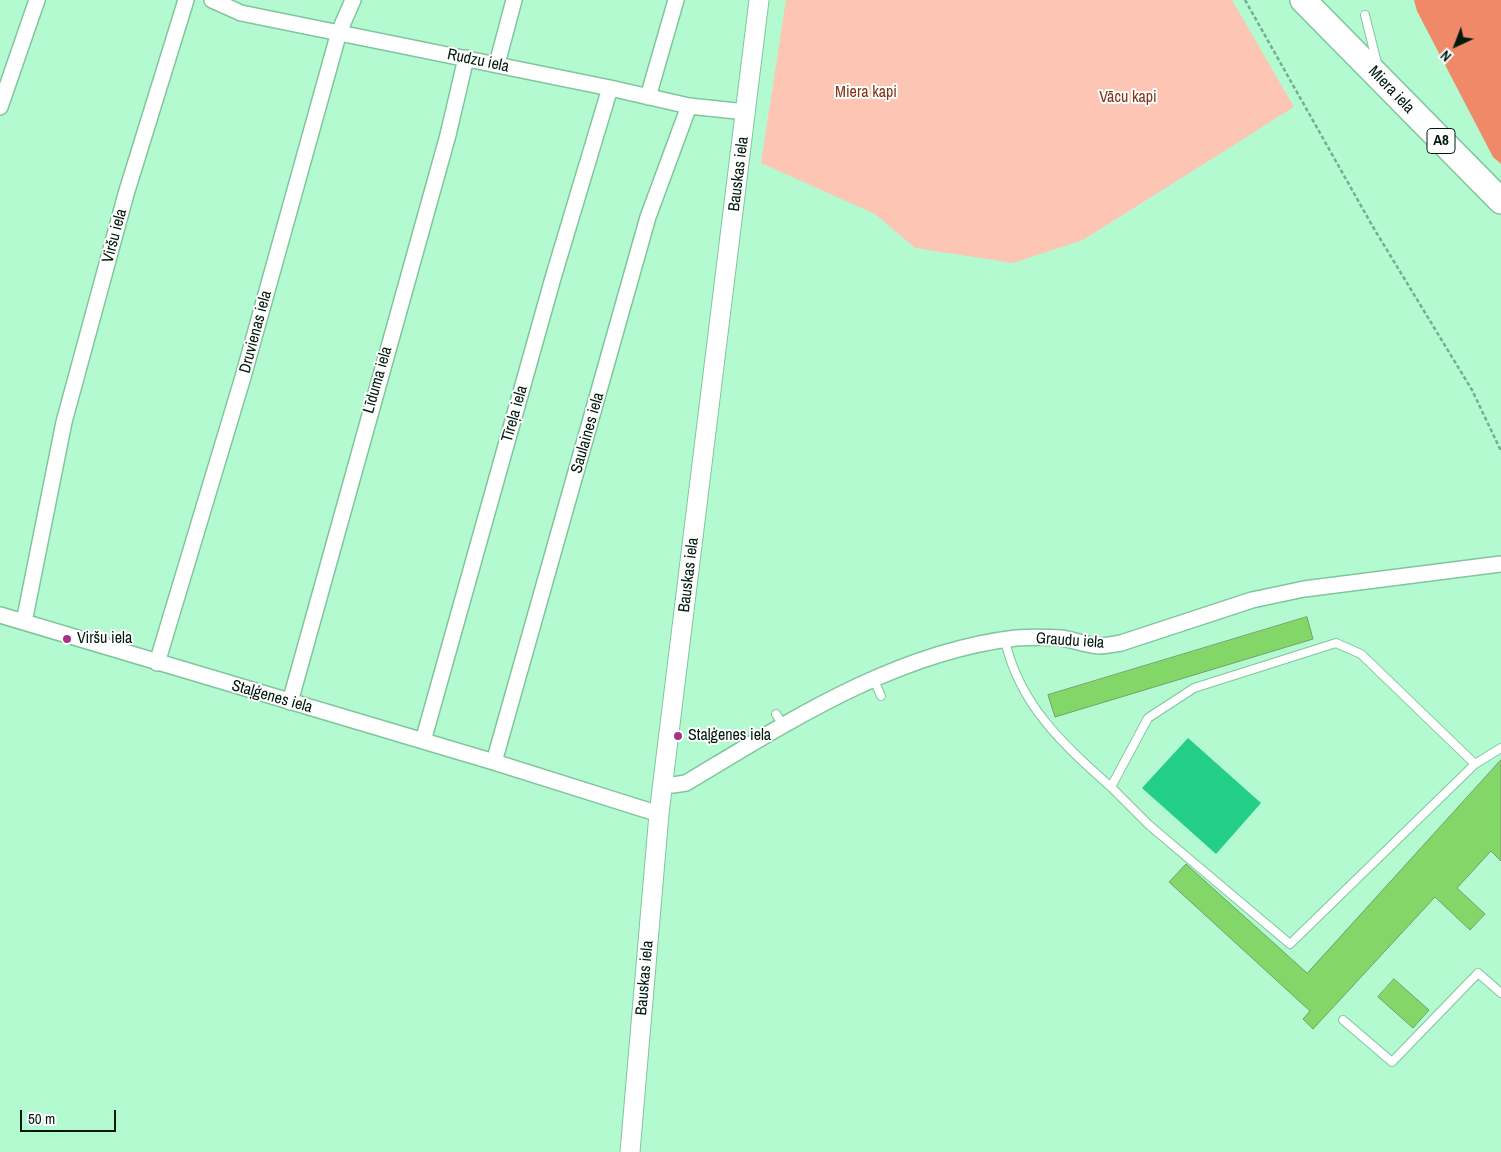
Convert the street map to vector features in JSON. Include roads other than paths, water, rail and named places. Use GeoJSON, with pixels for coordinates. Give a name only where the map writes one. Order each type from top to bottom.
{"type":"FeatureCollection","features":[{"type":"Feature","properties":{"kind":"highway","name":"Miera iela"},"geometry":{"type":"LineString","coordinates":[[1303,0],[1501,202]]}},
{"type":"Feature","properties":{"kind":"street"},"geometry":{"type":"LineString","coordinates":[[0,107],[37,0]]}},
{"type":"Feature","properties":{"kind":"street","name":"Viršu iela"},"geometry":{"type":"LineString","coordinates":[[24,622],[64,422],[126,194],[186,0]]}},
{"type":"Feature","properties":{"kind":"street","name":"Druvienas iela"},"geometry":{"type":"LineString","coordinates":[[157,663],[243,377],[338,32],[353,0]]}},
{"type":"Feature","properties":{"kind":"street"},"geometry":{"type":"LineString","coordinates":[[497,64],[514,0]]}},
{"type":"Feature","properties":{"kind":"street"},"geometry":{"type":"LineString","coordinates":[[648,98],[676,0]]}},
{"type":"Feature","properties":{"kind":"street","name":"Bauskas iela"},"geometry":{"type":"LineString","coordinates":[[630,1152],[659,814],[759,0]]}},
{"type":"Feature","properties":{"kind":"street","name":"Rudzu iela"},"geometry":{"type":"LineString","coordinates":[[221,2],[241,13],[497,64],[648,98],[689,106],[746,112]]}},
{"type":"Feature","properties":{"kind":"street","name":"Līduma iela"},"geometry":{"type":"LineString","coordinates":[[290,702],[448,135],[466,58]]}},
{"type":"Feature","properties":{"kind":"street","name":"Tīreļa iela"},"geometry":{"type":"LineString","coordinates":[[423,741],[550,288],[610,88]]}},
{"type":"Feature","properties":{"kind":"street","name":"Saulaines iela"},"geometry":{"type":"LineString","coordinates":[[494,762],[648,217],[689,106]]}},
{"type":"Feature","properties":{"kind":"street","name":"Graudu iela"},"geometry":{"type":"LineString","coordinates":[[663,784],[686,783],[779,720],[927,657],[978,644],[1005,640],[1062,638],[1098,646],[1121,642],[1252,600],[1304,589],[1501,564]]}},
{"type":"Feature","properties":{"kind":"street","name":"Staļģenes iela"},"geometry":{"type":"LineString","coordinates":[[0,615],[494,762],[659,814]]}},
{"type":"Feature","properties":{"kind":"lane"},"geometry":{"type":"LineString","coordinates":[[1365,15],[1381,80]]}},
{"type":"Feature","properties":{"kind":"lane"},"geometry":{"type":"LineString","coordinates":[[1005,640],[1009,660],[1042,720],[1069,749],[1149,825],[1290,944],[1475,764],[1501,748]]}},
{"type":"Feature","properties":{"kind":"lane"},"geometry":{"type":"LineString","coordinates":[[1111,787],[1148,718],[1194,688],[1336,643],[1361,654],[1475,764]]}},
{"type":"Feature","properties":{"kind":"lane"},"geometry":{"type":"LineString","coordinates":[[874,680],[881,696]]}},
{"type":"Feature","properties":{"kind":"lane"},"geometry":{"type":"LineString","coordinates":[[1343,1020],[1392,1062],[1478,973],[1501,993]]}},
{"type":"Feature","properties":{"kind":"place","name":"Viršu iela"},"geometry":{"type":"Point","coordinates":[67,639]}},
{"type":"Feature","properties":{"kind":"place","name":"Staļģenes iela"},"geometry":{"type":"Point","coordinates":[678,736]}},
{"type":"Feature","properties":{"kind":"park label","name":"Miera kapi"},"geometry":{"type":"Point","coordinates":[866,93]}},
{"type":"Feature","properties":{"kind":"park label","name":"Vācu kapi"},"geometry":{"type":"Point","coordinates":[1128,98]}}]}
